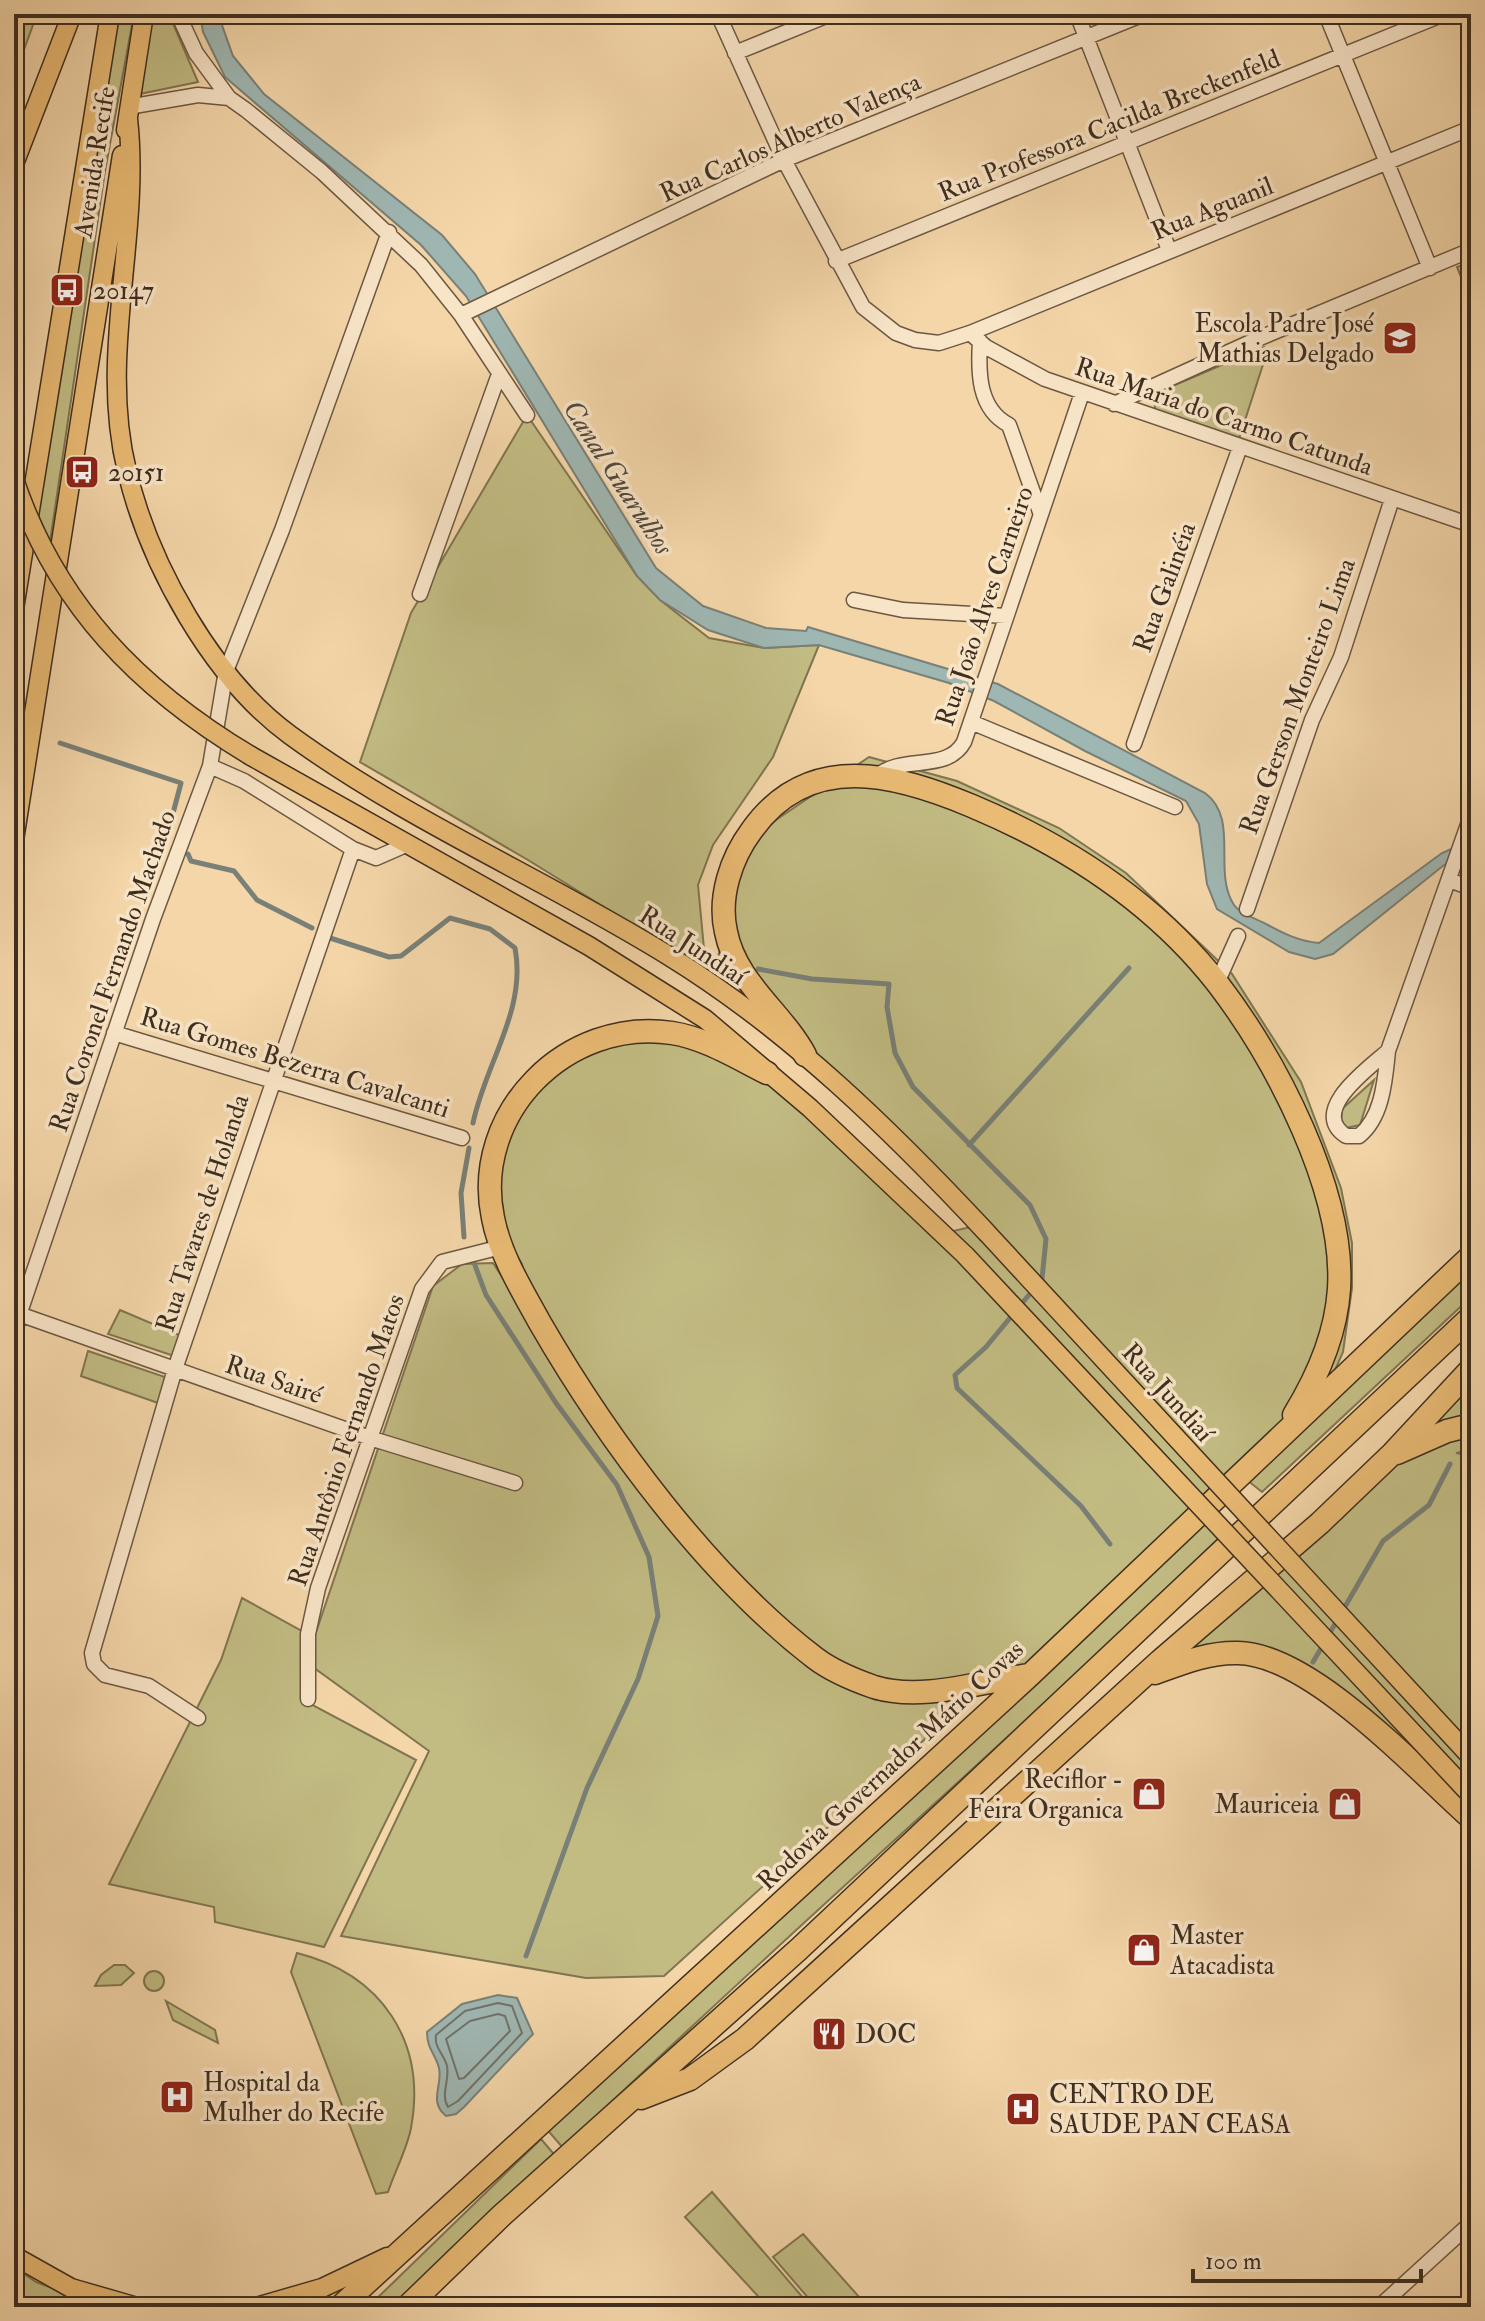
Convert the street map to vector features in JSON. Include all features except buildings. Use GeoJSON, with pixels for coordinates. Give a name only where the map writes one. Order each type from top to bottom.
{"type":"FeatureCollection","features":[{"type":"Feature","properties":{"kind":"highway"},"geometry":{"type":"LineString","coordinates":[[805,1055],[733,956],[725,929],[728,877],[750,832],[780,801],[820,780],[850,775],[877,776],[962,802],[1066,851],[1129,896],[1175,936],[1217,983],[1264,1055],[1295,1117],[1324,1192],[1337,1246],[1339,1289],[1329,1343],[1307,1394],[1280,1439]]}},
{"type":"Feature","properties":{"kind":"highway"},"geometry":{"type":"LineString","coordinates":[[767,1073],[726,1053],[671,1033],[619,1034],[559,1057],[514,1103],[494,1147],[488,1187],[501,1247],[525,1296],[579,1388],[652,1488],[761,1611],[816,1660],[878,1688],[898,1690],[927,1691],[1030,1675]]}},
{"type":"Feature","properties":{"kind":"highway","name":"Rodovia Governador Mário Covas"},"geometry":{"type":"LineString","coordinates":[[340,2307],[396,2252],[734,1949],[1030,1675],[1471,1256]]}},
{"type":"Feature","properties":{"kind":"highway"},"geometry":{"type":"LineString","coordinates":[[407,2307],[501,2216],[811,1938],[1471,1317]]}},
{"type":"Feature","properties":{"kind":"highway"},"geometry":{"type":"LineString","coordinates":[[622,2107],[690,2079],[745,2039],[1392,1454],[1471,1369]]}},
{"type":"Feature","properties":{"kind":"highway"},"geometry":{"type":"LineString","coordinates":[[1392,1454],[1447,1431],[1471,1425]]}},
{"type":"Feature","properties":{"kind":"highway"},"geometry":{"type":"LineString","coordinates":[[1142,1677],[1188,1660],[1240,1653],[1264,1656],[1303,1673],[1471,1818]]}},
{"type":"Feature","properties":{"kind":"highway"},"geometry":{"type":"LineString","coordinates":[[428,2307],[501,2216]]}},
{"type":"Feature","properties":{"kind":"main road"},"geometry":{"type":"LineString","coordinates":[[14,164],[72,14]]}},
{"type":"Feature","properties":{"kind":"main road","name":"Avenida Recife"},"geometry":{"type":"LineString","coordinates":[[14,609],[110,14]]}},
{"type":"Feature","properties":{"kind":"main road","name":"Avenida Recife"},"geometry":{"type":"LineString","coordinates":[[14,840],[144,14]]}},
{"type":"Feature","properties":{"kind":"main road","name":"Rua Jundiaí"},"geometry":{"type":"LineString","coordinates":[[128,113],[131,175],[117,352],[119,428],[127,471],[163,569],[192,623],[226,671],[288,734],[430,822],[671,957],[805,1055],[873,1114],[987,1233],[1471,1757]]}},
{"type":"Feature","properties":{"kind":"main road","name":"Rua Jundiaí"},"geometry":{"type":"LineString","coordinates":[[14,479],[60,579],[110,647],[169,701],[251,756],[656,986],[705,1019],[810,1108],[965,1255],[1471,1795]]}},
{"type":"Feature","properties":{"kind":"main road"},"geometry":{"type":"LineString","coordinates":[[256,2307],[322,2288],[396,2252]]}},
{"type":"Feature","properties":{"kind":"main road"},"geometry":{"type":"LineString","coordinates":[[14,2256],[71,2288],[137,2307]]}},
{"type":"Feature","properties":{"kind":"street"},"geometry":{"type":"LineString","coordinates":[[178,14],[196,53],[229,98],[389,232],[465,313],[499,374],[527,415]]}},
{"type":"Feature","properties":{"kind":"street","name":"Rua Aguanil"},"geometry":{"type":"LineString","coordinates":[[718,14],[784,160],[863,307],[896,333],[939,343],[975,337],[1169,250],[1471,128]]}},
{"type":"Feature","properties":{"kind":"street"},"geometry":{"type":"LineString","coordinates":[[735,53],[831,14]]}},
{"type":"Feature","properties":{"kind":"street"},"geometry":{"type":"LineString","coordinates":[[1077,14],[1169,250]]}},
{"type":"Feature","properties":{"kind":"street","name":"Rua Carlos Alberto Valença"},"geometry":{"type":"LineString","coordinates":[[465,313],[784,160],[1144,14]]}},
{"type":"Feature","properties":{"kind":"street"},"geometry":{"type":"LineString","coordinates":[[1326,14],[1430,268]]}},
{"type":"Feature","properties":{"kind":"street","name":"Rua Professora Cacilda Breckenfeld"},"geometry":{"type":"LineString","coordinates":[[836,261],[1444,14]]}},
{"type":"Feature","properties":{"kind":"street"},"geometry":{"type":"LineString","coordinates":[[128,113],[175,96],[229,98]]}},
{"type":"Feature","properties":{"kind":"street","name":"Rua Coronel Fernando Machado"},"geometry":{"type":"LineString","coordinates":[[14,1330],[114,1033],[210,766],[226,671],[389,232]]}},
{"type":"Feature","properties":{"kind":"street"},"geometry":{"type":"LineString","coordinates":[[1114,404],[1255,340],[1471,250]]}},
{"type":"Feature","properties":{"kind":"street"},"geometry":{"type":"LineString","coordinates":[[975,337],[978,384],[996,418],[1009,425],[1040,513]]}},
{"type":"Feature","properties":{"kind":"street","name":"Rua Maria do Carmo Catunda"},"geometry":{"type":"LineString","coordinates":[[975,337],[1045,379],[1471,525]]}},
{"type":"Feature","properties":{"kind":"street"},"geometry":{"type":"LineString","coordinates":[[420,594],[499,374]]}},
{"type":"Feature","properties":{"kind":"street","name":"Rua João Alves Carneiro"},"geometry":{"type":"LineString","coordinates":[[877,776],[887,767],[939,761],[955,755],[988,675],[1082,393]]}},
{"type":"Feature","properties":{"kind":"street","name":"Rua Galinéia"},"geometry":{"type":"LineString","coordinates":[[1134,744],[1240,447]]}},
{"type":"Feature","properties":{"kind":"street","name":"Rua Gerson Monteiro Lima"},"geometry":{"type":"LineString","coordinates":[[1247,909],[1312,720],[1341,657],[1392,499]]}},
{"type":"Feature","properties":{"kind":"street"},"geometry":{"type":"LineString","coordinates":[[854,600],[903,610],[1006,616]]}},
{"type":"Feature","properties":{"kind":"street"},"geometry":{"type":"LineString","coordinates":[[971,722],[1175,807]]}},
{"type":"Feature","properties":{"kind":"street"},"geometry":{"type":"LineString","coordinates":[[210,766],[244,781],[353,849],[376,858],[408,844]]}},
{"type":"Feature","properties":{"kind":"street"},"geometry":{"type":"LineString","coordinates":[[1388,1051],[1337,1101],[1333,1116],[1335,1124],[1346,1136],[1359,1136],[1372,1122],[1385,1081],[1388,1051],[1471,816]]}},
{"type":"Feature","properties":{"kind":"street","name":"Rua Tavares de Holanda"},"geometry":{"type":"LineString","coordinates":[[198,1718],[149,1686],[105,1675],[94,1664],[92,1653],[175,1369],[270,1082],[353,849]]}},
{"type":"Feature","properties":{"kind":"street"},"geometry":{"type":"LineString","coordinates":[[1449,880],[1471,888]]}},
{"type":"Feature","properties":{"kind":"street"},"geometry":{"type":"LineString","coordinates":[[1217,983],[1238,936]]}},
{"type":"Feature","properties":{"kind":"street","name":"Rua Gomes Bezerra Cavalcanti"},"geometry":{"type":"LineString","coordinates":[[114,1033],[462,1138]]}},
{"type":"Feature","properties":{"kind":"street","name":"Rua Antônio Fernando Matos"},"geometry":{"type":"LineString","coordinates":[[308,1699],[308,1634],[318,1588],[373,1439],[422,1289],[434,1270],[457,1256],[501,1247]]}},
{"type":"Feature","properties":{"kind":"street","name":"Rua Sairé"},"geometry":{"type":"LineString","coordinates":[[19,1314],[373,1439],[515,1483]]}},
{"type":"Feature","properties":{"kind":"street"},"geometry":{"type":"LineString","coordinates":[[1379,2307],[1471,2223]]}},
{"type":"Feature","properties":{"kind":"street"},"geometry":{"type":"LineString","coordinates":[[1466,2307],[1471,2303]]}},
{"type":"Feature","properties":{"kind":"shaded area"},"geometry":{"type":"Polygon","coordinates":[[[14,14],[37,14],[14,77],[14,14]]]}},
{"type":"Feature","properties":{"kind":"shaded area"},"geometry":{"type":"Polygon","coordinates":[[[116,14],[134,14],[105,171],[50,542],[34,506],[116,14]]]}},
{"type":"Feature","properties":{"kind":"shaded area"},"geometry":{"type":"Polygon","coordinates":[[[148,14],[169,14],[198,82],[135,95],[148,14]]]}},
{"type":"Feature","properties":{"kind":"shaded area"},"geometry":{"type":"Polygon","coordinates":[[[1471,262],[1471,302],[1457,267],[1471,262]]]}},
{"type":"Feature","properties":{"kind":"shaded area"},"geometry":{"type":"Polygon","coordinates":[[[1264,347],[1268,349],[1238,442],[1157,413],[1155,400],[1163,390],[1264,347]]]}},
{"type":"Feature","properties":{"kind":"shaded area"},"geometry":{"type":"Polygon","coordinates":[[[527,415],[637,576],[660,600],[709,638],[764,648],[819,645],[773,757],[713,845],[698,885],[706,970],[528,860],[360,762],[411,613],[527,415]]]}},
{"type":"Feature","properties":{"kind":"shaded area"},"geometry":{"type":"Polygon","coordinates":[[[869,757],[957,781],[1059,828],[1126,873],[1232,974],[1301,1082],[1341,1188],[1352,1243],[1352,1288],[1343,1352],[1324,1395],[1030,1675],[927,1691],[848,1677],[717,1564],[525,1296],[522,1264],[493,1219],[487,1141],[559,1057],[649,1032],[768,1075],[945,1233],[975,1226],[764,1022],[717,959],[729,925],[733,874],[748,849],[773,822],[869,757]]]}},
{"type":"Feature","properties":{"kind":"shaded area"},"geometry":{"type":"Polygon","coordinates":[[[1374,1080],[1360,1125],[1346,1128],[1341,1122],[1342,1109],[1374,1080]]]}},
{"type":"Feature","properties":{"kind":"shaded area"},"geometry":{"type":"Polygon","coordinates":[[[493,1263],[622,1462],[737,1597],[812,1669],[876,1700],[942,1698],[978,1691],[664,1976],[586,1978],[341,1936],[429,1751],[306,1662],[433,1286],[462,1264],[493,1263]]]}},
{"type":"Feature","properties":{"kind":"shaded area"},"geometry":{"type":"Polygon","coordinates":[[[1471,1268],[1471,1297],[1262,1492],[1247,1480],[1471,1268]]]}},
{"type":"Feature","properties":{"kind":"shaded area"},"geometry":{"type":"Polygon","coordinates":[[[120,1310],[179,1335],[174,1356],[108,1334],[120,1310]]]}},
{"type":"Feature","properties":{"kind":"shaded area"},"geometry":{"type":"Polygon","coordinates":[[[88,1351],[168,1378],[158,1403],[81,1376],[88,1351]]]}},
{"type":"Feature","properties":{"kind":"shaded area"},"geometry":{"type":"Polygon","coordinates":[[[1471,1384],[1471,1450],[1456,1453],[1471,1456],[1471,1829],[1299,1665],[1165,1656],[1471,1384]]]}},
{"type":"Feature","properties":{"kind":"shaded area"},"geometry":{"type":"Polygon","coordinates":[[[1202,1520],[1219,1538],[563,2148],[545,2127],[1202,1520]]]}},
{"type":"Feature","properties":{"kind":"shaded area"},"geometry":{"type":"Polygon","coordinates":[[[242,1598],[302,1631],[301,1699],[416,1760],[324,1947],[215,1922],[214,1907],[109,1884],[221,1660],[242,1598]]]}},
{"type":"Feature","properties":{"kind":"shaded area"},"geometry":{"type":"Polygon","coordinates":[[[297,1953],[327,1963],[352,1977],[374,1995],[392,2016],[404,2040],[412,2067],[414,2096],[411,2128],[388,2192],[376,2194],[291,1972],[297,1953]]]}},
{"type":"Feature","properties":{"kind":"shaded area"},"geometry":{"type":"Polygon","coordinates":[[[114,1965],[125,1965],[134,1973],[121,1985],[95,1986],[101,1975],[114,1965]]]}},
{"type":"Feature","properties":{"kind":"shaded area"},"geometry":{"type":"Polygon","coordinates":[[[150,1971],[158,1971],[164,1981],[158,1991],[150,1991],[144,1985],[144,1977],[150,1971]]]}},
{"type":"Feature","properties":{"kind":"shaded area"},"geometry":{"type":"Polygon","coordinates":[[[166,2001],[215,2030],[218,2043],[173,2020],[166,2001]]]}},
{"type":"Feature","properties":{"kind":"shaded area"},"geometry":{"type":"Polygon","coordinates":[[[541,2139],[558,2159],[403,2307],[368,2307],[541,2139]]]}},
{"type":"Feature","properties":{"kind":"shaded area"},"geometry":{"type":"Polygon","coordinates":[[[712,2192],[811,2307],[768,2307],[685,2217],[712,2192]]]}},
{"type":"Feature","properties":{"kind":"shaded area"},"geometry":{"type":"Polygon","coordinates":[[[803,2234],[868,2307],[816,2307],[773,2257],[803,2234]]]}},
{"type":"Feature","properties":{"kind":"shaded area"},"geometry":{"type":"Polygon","coordinates":[[[14,2267],[36,2282],[102,2307],[14,2307],[14,2267]]]}},
{"type":"Feature","properties":{"kind":"water"},"geometry":{"type":"Polygon","coordinates":[[[200,14],[218,14],[233,56],[264,94],[442,235],[475,274],[656,568],[703,606],[766,628],[806,631],[808,627],[998,684],[1205,793],[1221,817],[1225,877],[1234,905],[1244,914],[1298,939],[1319,943],[1442,853],[1471,840],[1471,853],[1444,865],[1333,954],[1315,959],[1289,952],[1217,909],[1207,884],[1199,824],[1186,801],[994,701],[949,683],[819,645],[764,648],[708,630],[660,600],[637,576],[466,296],[421,245],[225,77],[203,32],[200,14]]]}},
{"type":"Feature","properties":{"kind":"water"},"geometry":{"type":"Polygon","coordinates":[[[498,1995],[517,1998],[533,2034],[464,2107],[456,2114],[446,2116],[438,2105],[439,2068],[428,2043],[427,2032],[462,2004],[498,1995]]]}},
{"type":"Feature","properties":{"kind":"waterway"},"geometry":{"type":"LineString","coordinates":[[60,743],[181,783],[172,817]]}},
{"type":"Feature","properties":{"kind":"waterway"},"geometry":{"type":"LineString","coordinates":[[188,854],[191,861],[234,871],[257,900],[312,928]]}},
{"type":"Feature","properties":{"kind":"waterway"},"geometry":{"type":"LineString","coordinates":[[327,937],[389,957],[401,956],[450,918],[490,929],[515,948],[517,971],[510,1015],[473,1123]]}},
{"type":"Feature","properties":{"kind":"waterway"},"geometry":{"type":"LineString","coordinates":[[969,1145],[1129,968]]}},
{"type":"Feature","properties":{"kind":"waterway"},"geometry":{"type":"LineString","coordinates":[[758,969],[812,979],[889,984],[887,1007],[895,1053],[913,1087],[1030,1205],[1046,1239],[1042,1279],[986,1347],[955,1375],[957,1388],[1081,1506],[1110,1544]]}},
{"type":"Feature","properties":{"kind":"waterway"},"geometry":{"type":"LineString","coordinates":[[464,1237],[461,1193],[469,1148]]}},
{"type":"Feature","properties":{"kind":"waterway"},"geometry":{"type":"LineString","coordinates":[[473,1260],[486,1295],[556,1403],[617,1485],[649,1557],[658,1616],[638,1679],[587,1788],[526,1956]]}},
{"type":"Feature","properties":{"kind":"waterway"},"geometry":{"type":"LineString","coordinates":[[1328,1636],[1383,1541],[1429,1505],[1450,1464]]}},
{"type":"Feature","properties":{"kind":"waterway"},"geometry":{"type":"LineString","coordinates":[[1313,1662],[1323,1645]]}},
{"type":"Feature","properties":{"kind":"place","name":"20147"},"geometry":{"type":"Point","coordinates":[67,290]}},
{"type":"Feature","properties":{"kind":"place","name":"Escola Padre José Mathias Delgado"},"geometry":{"type":"Point","coordinates":[1400,338]}},
{"type":"Feature","properties":{"kind":"place","name":"20151"},"geometry":{"type":"Point","coordinates":[82,472]}},
{"type":"Feature","properties":{"kind":"place","name":"Reciflor - Feira Organica"},"geometry":{"type":"Point","coordinates":[1149,1794]}},
{"type":"Feature","properties":{"kind":"place","name":"Mauriceia"},"geometry":{"type":"Point","coordinates":[1345,1804]}},
{"type":"Feature","properties":{"kind":"place","name":"Master Atacadista"},"geometry":{"type":"Point","coordinates":[1144,1950]}},
{"type":"Feature","properties":{"kind":"place","name":"DOC"},"geometry":{"type":"Point","coordinates":[829,2034]}},
{"type":"Feature","properties":{"kind":"place","name":"Hospital da Mulher do Recife"},"geometry":{"type":"Point","coordinates":[177,2097]}},
{"type":"Feature","properties":{"kind":"place","name":"CENTRO DE SAUDE PAN CEASA"},"geometry":{"type":"Point","coordinates":[1023,2109]}},
{"type":"Feature","properties":{"kind":"water label","name":"Canal Guarulhos"},"geometry":{"type":"Point","coordinates":[619,477]}}]}
